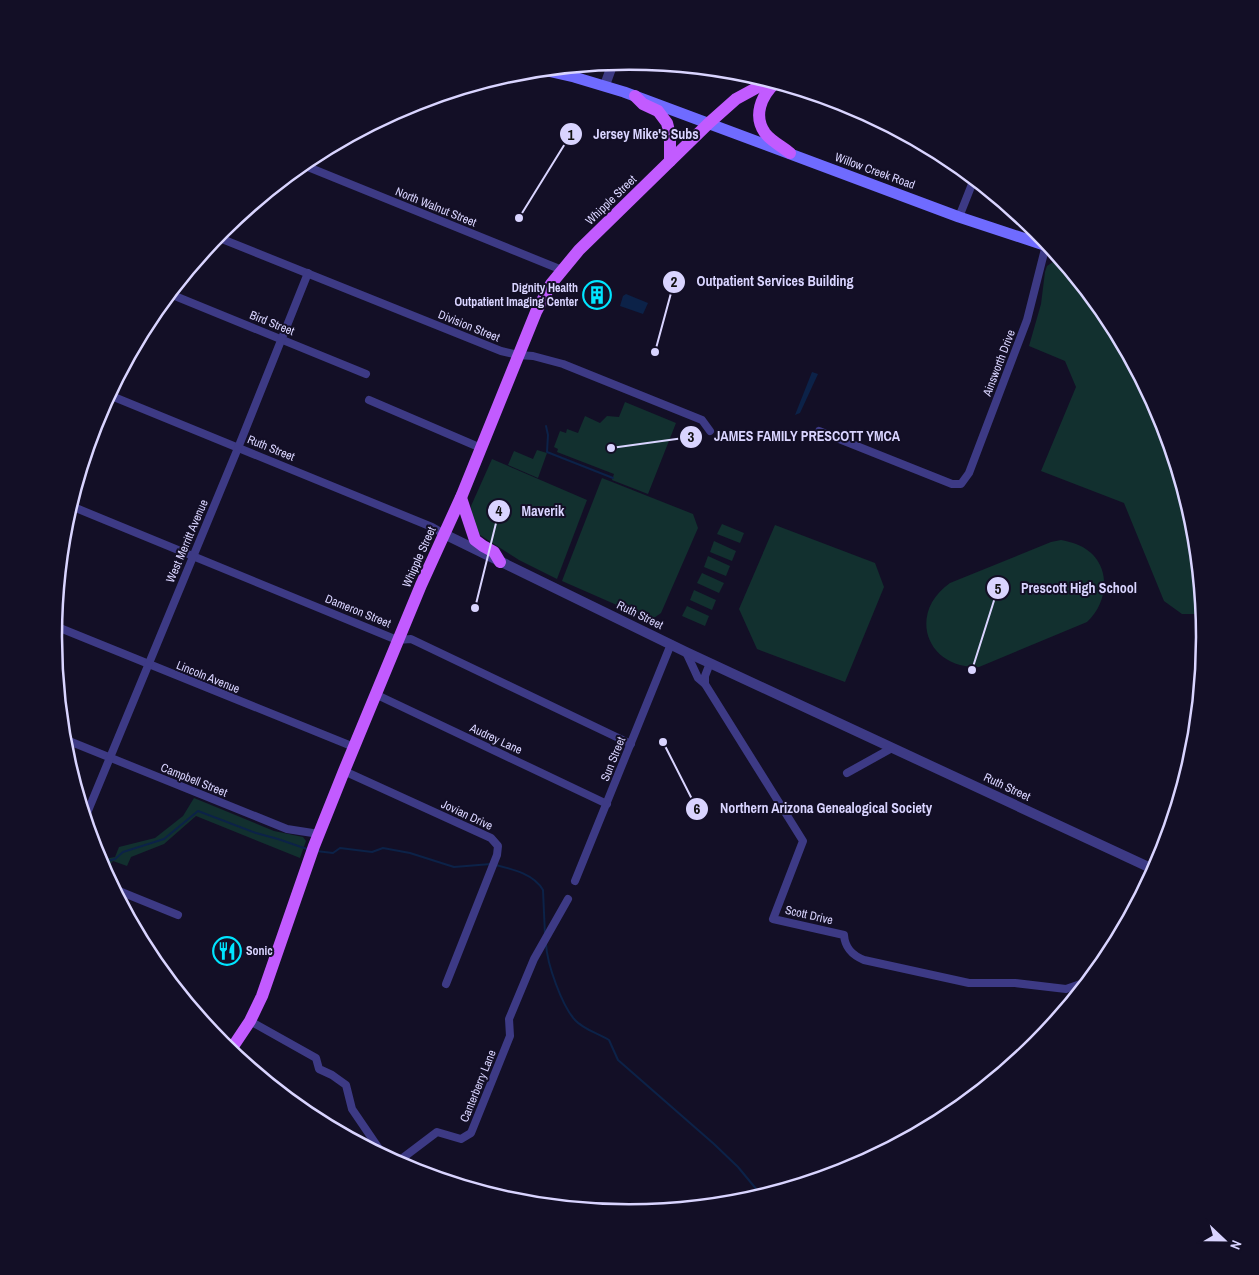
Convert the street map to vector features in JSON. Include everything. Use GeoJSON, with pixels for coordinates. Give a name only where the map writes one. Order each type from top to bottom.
{"type":"FeatureCollection","features":[{"type":"Feature","properties":{"kind":"main road","name":"Willow Creek Road"},"geometry":{"type":"LineString","coordinates":[[561,75],[605,85],[960,217],[1034,241]]}},
{"type":"Feature","properties":{"kind":"main road","name":"Whipple Street"},"geometry":{"type":"LineString","coordinates":[[235,1044],[250,1021],[262,996],[319,834],[344,771],[398,640],[461,498],[536,312],[551,284],[579,250],[709,123],[736,100],[760,86]]}},
{"type":"Feature","properties":{"kind":"main road"},"geometry":{"type":"LineString","coordinates":[[770,89],[762,99],[759,117],[766,134],[790,153]]}},
{"type":"Feature","properties":{"kind":"main road"},"geometry":{"type":"LineString","coordinates":[[635,96],[643,104],[658,111],[667,123],[670,135],[670,161]]}},
{"type":"Feature","properties":{"kind":"main road"},"geometry":{"type":"LineString","coordinates":[[461,498],[475,540],[494,552],[500,562]]}},
{"type":"Feature","properties":{"kind":"street"},"geometry":{"type":"LineString","coordinates":[[605,85],[610,71]]}},
{"type":"Feature","properties":{"kind":"street","name":"North Walnut Street"},"geometry":{"type":"LineString","coordinates":[[311,168],[562,270]]}},
{"type":"Feature","properties":{"kind":"street"},"geometry":{"type":"LineString","coordinates":[[960,217],[972,186]]}},
{"type":"Feature","properties":{"kind":"street","name":"Division Street"},"geometry":{"type":"LineString","coordinates":[[226,240],[501,351],[533,356],[587,373],[702,420],[710,432]]}},
{"type":"Feature","properties":{"kind":"street","name":"Ainsworth Drive"},"geometry":{"type":"LineString","coordinates":[[819,432],[952,484],[961,484],[969,473],[1028,320],[1046,254]]}},
{"type":"Feature","properties":{"kind":"street","name":"West Merritt Avenue"},"geometry":{"type":"LineString","coordinates":[[90,809],[308,273]]}},
{"type":"Feature","properties":{"kind":"street","name":"Bird Street"},"geometry":{"type":"LineString","coordinates":[[177,297],[366,374]]}},
{"type":"Feature","properties":{"kind":"street","name":"Ruth Street"},"geometry":{"type":"LineString","coordinates":[[116,398],[432,527],[686,652],[1147,867]]}},
{"type":"Feature","properties":{"kind":"street"},"geometry":{"type":"LineString","coordinates":[[370,400],[481,448]]}},
{"type":"Feature","properties":{"kind":"street","name":"Dameron Street"},"geometry":{"type":"LineString","coordinates":[[77,509],[398,640],[411,639],[631,744]]}},
{"type":"Feature","properties":{"kind":"street","name":"Lincoln Avenue"},"geometry":{"type":"LineString","coordinates":[[62,629],[354,747]]}},
{"type":"Feature","properties":{"kind":"street","name":"Sun Street"},"geometry":{"type":"LineString","coordinates":[[575,882],[671,644]]}},
{"type":"Feature","properties":{"kind":"street","name":"Scott Drive"},"geometry":{"type":"LineString","coordinates":[[686,652],[698,678],[705,684],[803,841],[773,919],[844,935],[845,942],[852,955],[864,960],[968,983],[1015,983],[1066,989],[1078,984]]}},
{"type":"Feature","properties":{"kind":"street"},"geometry":{"type":"LineString","coordinates":[[705,684],[705,676],[710,663]]}},
{"type":"Feature","properties":{"kind":"street","name":"Audrey Lane"},"geometry":{"type":"LineString","coordinates":[[376,694],[607,804]]}},
{"type":"Feature","properties":{"kind":"street","name":"Campbell Street"},"geometry":{"type":"LineString","coordinates":[[72,742],[287,829],[319,834]]}},
{"type":"Feature","properties":{"kind":"street"},"geometry":{"type":"LineString","coordinates":[[847,773],[892,748]]}},
{"type":"Feature","properties":{"kind":"street","name":"Jovian Drive"},"geometry":{"type":"LineString","coordinates":[[344,771],[491,838],[498,846],[497,855],[446,984]]}},
{"type":"Feature","properties":{"kind":"street"},"geometry":{"type":"LineString","coordinates":[[124,893],[178,915]]}},
{"type":"Feature","properties":{"kind":"street","name":"Canterberry Lane"},"geometry":{"type":"LineString","coordinates":[[404,1157],[437,1132],[462,1138],[470,1133],[510,1036],[509,1019],[534,959],[568,900]]}},
{"type":"Feature","properties":{"kind":"street"},"geometry":{"type":"LineString","coordinates":[[250,1021],[316,1058],[319,1070],[332,1075],[346,1085],[352,1109],[376,1145]]}},
{"type":"Feature","properties":{"kind":"green space"},"geometry":{"type":"Polygon","coordinates":[[[1055,263],[1101,322],[1121,354],[1153,421],[1166,455],[1186,527],[1192,563],[1195,614],[1182,614],[1164,601],[1124,503],[1041,471],[1076,387],[1065,361],[1029,346],[1041,304],[1047,266],[1055,263]]]}},
{"type":"Feature","properties":{"kind":"green space"},"geometry":{"type":"Polygon","coordinates":[[[625,402],[676,423],[648,494],[612,480],[614,474],[557,452],[558,449],[554,447],[560,431],[566,433],[567,429],[578,433],[585,416],[600,423],[607,416],[619,417],[625,402]]]}},
{"type":"Feature","properties":{"kind":"green space"},"geometry":{"type":"Polygon","coordinates":[[[537,450],[547,453],[538,478],[508,465],[514,451],[533,459],[537,450]]]}},
{"type":"Feature","properties":{"kind":"green space"},"geometry":{"type":"Polygon","coordinates":[[[492,459],[587,500],[557,579],[519,560],[480,535],[472,518],[471,506],[492,459]]]}},
{"type":"Feature","properties":{"kind":"green space"},"geometry":{"type":"Polygon","coordinates":[[[602,478],[693,514],[698,528],[661,613],[651,620],[562,581],[602,478]]]}},
{"type":"Feature","properties":{"kind":"green space"},"geometry":{"type":"Polygon","coordinates":[[[722,524],[744,533],[740,543],[717,534],[722,524]]]}},
{"type":"Feature","properties":{"kind":"green space"},"geometry":{"type":"Polygon","coordinates":[[[775,525],[875,563],[884,587],[845,682],[757,649],[739,609],[775,525]]]}},
{"type":"Feature","properties":{"kind":"green space"},"geometry":{"type":"Polygon","coordinates":[[[1061,540],[1088,550],[1096,558],[1101,568],[1104,579],[1104,591],[1095,613],[1087,622],[979,667],[961,665],[946,659],[935,649],[928,637],[926,623],[929,609],[937,595],[950,583],[1051,542],[1061,540]]]}},
{"type":"Feature","properties":{"kind":"green space"},"geometry":{"type":"Polygon","coordinates":[[[714,541],[736,551],[732,561],[710,552],[714,541]]]}},
{"type":"Feature","properties":{"kind":"green space"},"geometry":{"type":"Polygon","coordinates":[[[708,556],[730,566],[726,576],[704,567],[708,556]]]}},
{"type":"Feature","properties":{"kind":"green space"},"geometry":{"type":"Polygon","coordinates":[[[702,573],[724,583],[719,593],[697,583],[702,573]]]}},
{"type":"Feature","properties":{"kind":"green space"},"geometry":{"type":"Polygon","coordinates":[[[694,590],[716,600],[712,610],[690,600],[694,590]]]}},
{"type":"Feature","properties":{"kind":"green space"},"geometry":{"type":"Polygon","coordinates":[[[687,606],[709,616],[705,626],[682,616],[687,606]]]}},
{"type":"Feature","properties":{"kind":"green space"},"geometry":{"type":"Polygon","coordinates":[[[194,798],[274,831],[303,837],[306,841],[300,858],[196,816],[164,844],[131,857],[127,866],[113,861],[110,864],[108,858],[115,857],[119,847],[155,838],[183,816],[194,798]]]}},
{"type":"Feature","properties":{"kind":"water"},"geometry":{"type":"Polygon","coordinates":[[[626,294],[648,303],[643,314],[620,306],[623,296],[626,294]]]}},
{"type":"Feature","properties":{"kind":"water"},"geometry":{"type":"Polygon","coordinates":[[[812,372],[818,374],[800,413],[795,415],[812,372]]]}},
{"type":"Feature","properties":{"kind":"waterway"},"geometry":{"type":"LineString","coordinates":[[546,426],[548,435],[547,452],[613,478]]}},
{"type":"Feature","properties":{"kind":"waterway"},"geometry":{"type":"LineString","coordinates":[[109,861],[115,859],[123,852],[164,839],[198,811],[256,833],[307,849]]}},
{"type":"Feature","properties":{"kind":"waterway"},"geometry":{"type":"LineString","coordinates":[[316,851],[333,853],[340,848],[372,852],[383,848],[410,853],[454,867],[491,864]]}},
{"type":"Feature","properties":{"kind":"waterway"},"geometry":{"type":"LineString","coordinates":[[496,865],[516,870],[539,884],[543,890],[545,935]]}},
{"type":"Feature","properties":{"kind":"waterway"},"geometry":{"type":"LineString","coordinates":[[546,944],[556,984],[565,1005],[575,1020],[587,1029],[609,1040],[618,1060],[714,1144],[738,1167],[757,1190]]}},
{"type":"Feature","properties":{"kind":"place","name":"Jersey Mike's Subs"},"geometry":{"type":"Point","coordinates":[519,218]}},
{"type":"Feature","properties":{"kind":"place","name":"Dignity Health Outpatient Imaging Center"},"geometry":{"type":"Point","coordinates":[597,295]}},
{"type":"Feature","properties":{"kind":"place","name":"Outpatient Services Building"},"geometry":{"type":"Point","coordinates":[655,352]}},
{"type":"Feature","properties":{"kind":"place","name":"JAMES FAMILY PRESCOTT YMCA"},"geometry":{"type":"Point","coordinates":[611,448]}},
{"type":"Feature","properties":{"kind":"place","name":"Maverik"},"geometry":{"type":"Point","coordinates":[475,608]}},
{"type":"Feature","properties":{"kind":"place","name":"Prescott High School"},"geometry":{"type":"Point","coordinates":[972,670]}},
{"type":"Feature","properties":{"kind":"place","name":"Northern Arizona Genealogical Society"},"geometry":{"type":"Point","coordinates":[663,742]}},
{"type":"Feature","properties":{"kind":"place","name":"Sonic"},"geometry":{"type":"Point","coordinates":[227,951]}}]}
